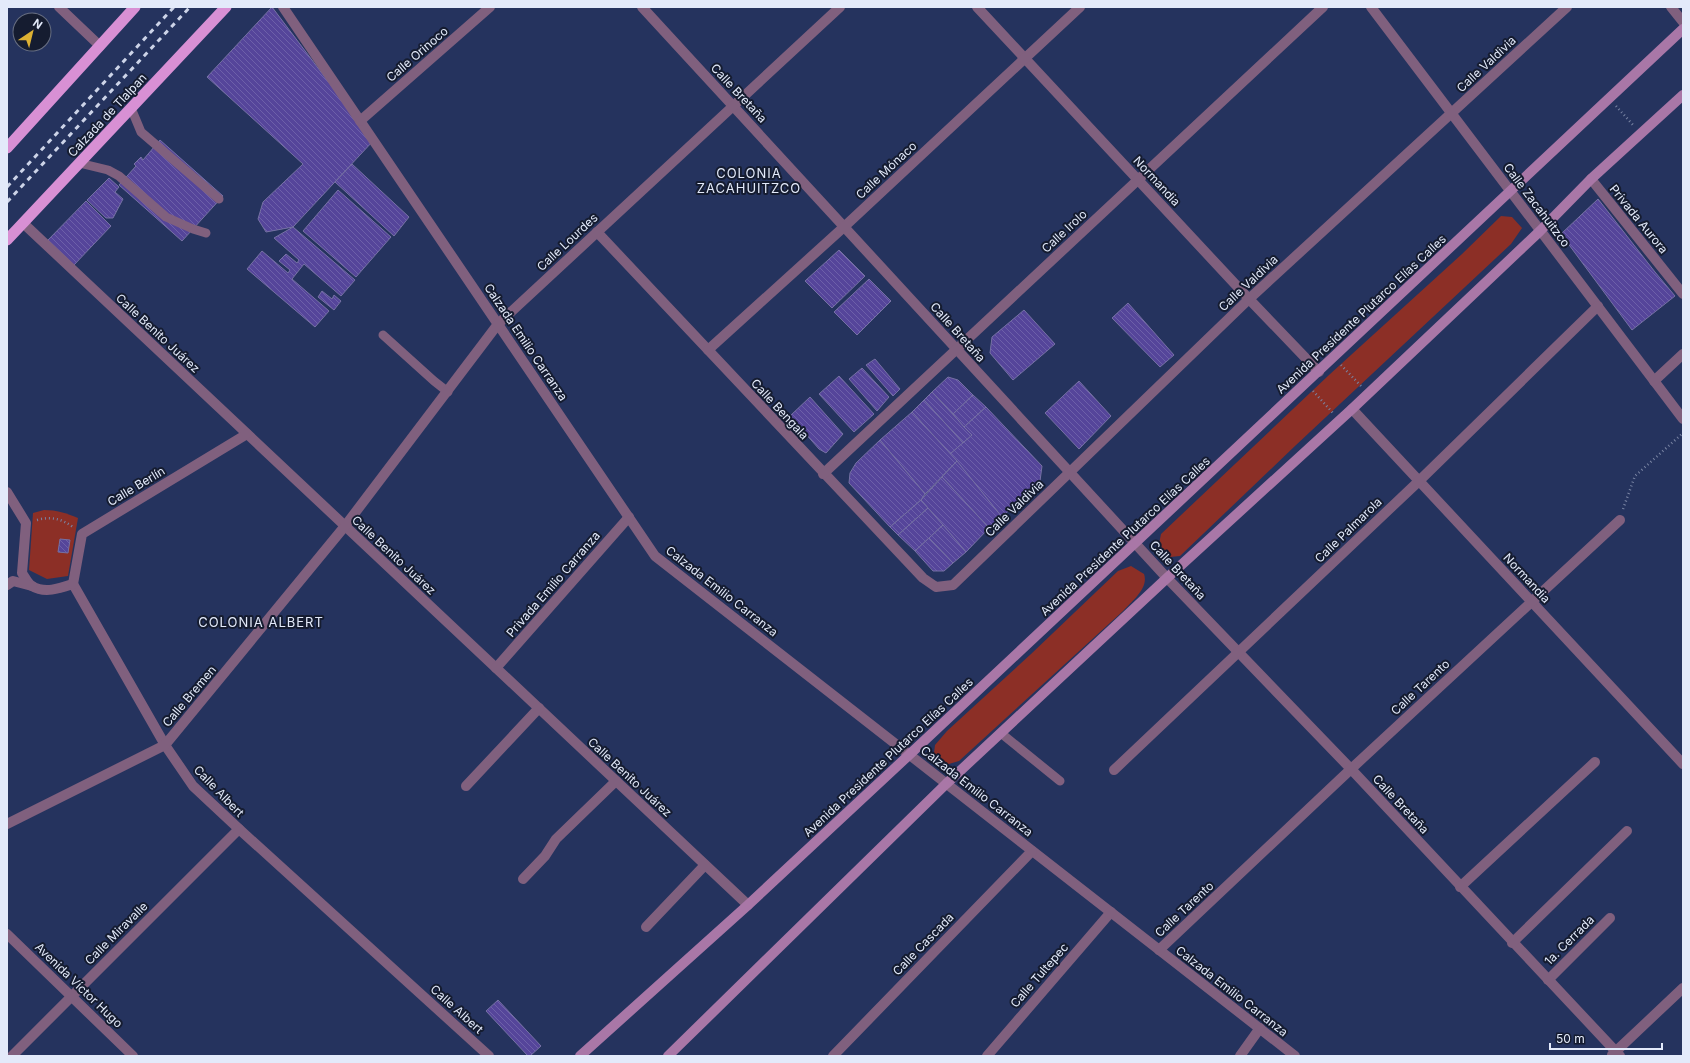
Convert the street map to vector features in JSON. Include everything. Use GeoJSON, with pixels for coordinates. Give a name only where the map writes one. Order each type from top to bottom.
{"type":"FeatureCollection","features":[{"type":"Feature","properties":{"kind":"highway"},"geometry":{"type":"LineString","coordinates":[[7,148],[135,7]]}},
{"type":"Feature","properties":{"kind":"highway","name":"Calzada de Tlalpan"},"geometry":{"type":"LineString","coordinates":[[7,240],[226,7]]}},
{"type":"Feature","properties":{"kind":"main road","name":"Avenida Presidente Plutarco Elías Calles"},"geometry":{"type":"LineString","coordinates":[[580,1056],[748,905],[1136,544],[1683,29]]}},
{"type":"Feature","properties":{"kind":"main road"},"geometry":{"type":"LineString","coordinates":[[668,1056],[946,784],[1002,734],[1167,578],[1352,409],[1540,231],[1590,179],[1683,95]]}},
{"type":"Feature","properties":{"kind":"street"},"geometry":{"type":"LineString","coordinates":[[59,7],[100,46]]}},
{"type":"Feature","properties":{"kind":"street","name":"Calzada Emilio Carranza"},"geometry":{"type":"LineString","coordinates":[[283,7],[655,556],[1295,1056]]}},
{"type":"Feature","properties":{"kind":"street","name":"Calle Orinoco"},"geometry":{"type":"LineString","coordinates":[[360,121],[490,7]]}},
{"type":"Feature","properties":{"kind":"street","name":"Calle Bretaña"},"geometry":{"type":"LineString","coordinates":[[642,7],[845,226],[956,350],[1167,578],[1351,769],[1615,1054]]}},
{"type":"Feature","properties":{"kind":"street","name":"Calle Lourdes"},"geometry":{"type":"LineString","coordinates":[[345,526],[498,324],[840,7]]}},
{"type":"Feature","properties":{"kind":"street","name":"Normandia"},"geometry":{"type":"LineString","coordinates":[[977,7],[1319,372]]}},
{"type":"Feature","properties":{"kind":"street","name":"Calle Mónaco"},"geometry":{"type":"LineString","coordinates":[[708,350],[845,226],[1080,7]]}},
{"type":"Feature","properties":{"kind":"street","name":"Calle Irolo"},"geometry":{"type":"LineString","coordinates":[[823,474],[1323,7]]}},
{"type":"Feature","properties":{"kind":"street","name":"Calle Zacahuitzco"},"geometry":{"type":"LineString","coordinates":[[1371,7],[1683,419]]}},
{"type":"Feature","properties":{"kind":"street","name":"Calle Valdivia"},"geometry":{"type":"LineString","coordinates":[[953,585],[1249,299],[1567,7]]}},
{"type":"Feature","properties":{"kind":"street"},"geometry":{"type":"LineString","coordinates":[[1670,7],[1683,22]]}},
{"type":"Feature","properties":{"kind":"street","name":"Privada Aurora"},"geometry":{"type":"LineString","coordinates":[[1590,179],[1683,294]]}},
{"type":"Feature","properties":{"kind":"street","name":"Calle Benito Juárez"},"geometry":{"type":"LineString","coordinates":[[23,223],[748,905]]}},
{"type":"Feature","properties":{"kind":"street","name":"Calle Bengala"},"geometry":{"type":"LineString","coordinates":[[597,232],[823,474],[923,578],[936,587],[953,585]]}},
{"type":"Feature","properties":{"kind":"street","name":"Calle Palmarola"},"geometry":{"type":"LineString","coordinates":[[1114,770],[1419,481],[1598,306]]}},
{"type":"Feature","properties":{"kind":"street"},"geometry":{"type":"LineString","coordinates":[[1654,381],[1683,354]]}},
{"type":"Feature","properties":{"kind":"street","name":"Normandia"},"geometry":{"type":"LineString","coordinates":[[1352,409],[1683,764]]}},
{"type":"Feature","properties":{"kind":"street","name":"Calle Berlín"},"geometry":{"type":"LineString","coordinates":[[82,534],[247,434]]}},
{"type":"Feature","properties":{"kind":"street"},"geometry":{"type":"LineString","coordinates":[[7,492],[26,523],[22,573],[32,586]]}},
{"type":"Feature","properties":{"kind":"street","name":"Privada Emilio Carranza"},"geometry":{"type":"LineString","coordinates":[[496,668],[629,517]]}},
{"type":"Feature","properties":{"kind":"street","name":"Calle Tarento"},"geometry":{"type":"LineString","coordinates":[[1160,950],[1351,769],[1620,520]]}},
{"type":"Feature","properties":{"kind":"street","name":"Calle Bremen"},"geometry":{"type":"LineString","coordinates":[[7,824],[165,745],[345,526]]}},
{"type":"Feature","properties":{"kind":"street"},"geometry":{"type":"LineString","coordinates":[[7,585],[12,582],[44,590],[52,590],[73,584],[82,534]]}},
{"type":"Feature","properties":{"kind":"street","name":"Calle Albert"},"geometry":{"type":"LineString","coordinates":[[73,584],[165,745],[193,786],[489,1056]]}},
{"type":"Feature","properties":{"kind":"street"},"geometry":{"type":"LineString","coordinates":[[466,786],[539,708]]}},
{"type":"Feature","properties":{"kind":"street"},"geometry":{"type":"LineString","coordinates":[[1460,887],[1595,762]]}},
{"type":"Feature","properties":{"kind":"street"},"geometry":{"type":"LineString","coordinates":[[523,879],[545,856],[556,839],[616,781]]}},
{"type":"Feature","properties":{"kind":"street","name":"Calle Miravalle"},"geometry":{"type":"LineString","coordinates":[[12,1056],[239,829]]}},
{"type":"Feature","properties":{"kind":"street"},"geometry":{"type":"LineString","coordinates":[[1512,943],[1627,831]]}},
{"type":"Feature","properties":{"kind":"street","name":"Calle Cascada"},"geometry":{"type":"LineString","coordinates":[[833,1056],[1032,851]]}},
{"type":"Feature","properties":{"kind":"street"},"geometry":{"type":"LineString","coordinates":[[646,927],[705,865]]}},
{"type":"Feature","properties":{"kind":"street","name":"Calle Tultepec"},"geometry":{"type":"LineString","coordinates":[[987,1056],[1111,912]]}},
{"type":"Feature","properties":{"kind":"street","name":"1a. Cerrada"},"geometry":{"type":"LineString","coordinates":[[1548,980],[1610,918]]}},
{"type":"Feature","properties":{"kind":"street","name":"Avenida Víctor Hugo"},"geometry":{"type":"LineString","coordinates":[[7,934],[133,1056]]}},
{"type":"Feature","properties":{"kind":"street"},"geometry":{"type":"LineString","coordinates":[[1615,1054],[1683,988]]}},
{"type":"Feature","properties":{"kind":"street"},"geometry":{"type":"LineString","coordinates":[[1240,1056],[1260,1028]]}},
{"type":"Feature","properties":{"kind":"lane"},"geometry":{"type":"LineString","coordinates":[[131,108],[141,132],[219,200]]}},
{"type":"Feature","properties":{"kind":"lane"},"geometry":{"type":"LineString","coordinates":[[79,163],[108,170],[119,176],[166,218],[206,233]]}},
{"type":"Feature","properties":{"kind":"lane"},"geometry":{"type":"LineString","coordinates":[[383,335],[448,392]]}},
{"type":"Feature","properties":{"kind":"lane"},"geometry":{"type":"LineString","coordinates":[[1002,734],[1060,781]]}},
{"type":"Feature","properties":{"kind":"path"},"geometry":{"type":"LineString","coordinates":[[1610,99],[1641,134]]}},
{"type":"Feature","properties":{"kind":"path"},"geometry":{"type":"LineString","coordinates":[[1334,357],[1368,394]]}},
{"type":"Feature","properties":{"kind":"path"},"geometry":{"type":"LineString","coordinates":[[1306,383],[1340,420]]}},
{"type":"Feature","properties":{"kind":"path"},"geometry":{"type":"LineString","coordinates":[[1620,520],[1635,476],[1683,433]]}},
{"type":"Feature","properties":{"kind":"path"},"geometry":{"type":"LineString","coordinates":[[26,523],[50,518],[69,524],[82,534]]}},
{"type":"Feature","properties":{"kind":"shaded area"},"geometry":{"type":"Polygon","coordinates":[[[1501,216],[1512,217],[1522,228],[1511,244],[1180,556],[1170,557],[1159,544],[1161,534],[1329,375],[1462,254],[1501,216]]]}},
{"type":"Feature","properties":{"kind":"shaded area"},"geometry":{"type":"Polygon","coordinates":[[[44,510],[61,512],[78,518],[68,576],[47,579],[29,570],[33,513],[44,510]]]}},
{"type":"Feature","properties":{"kind":"shaded area"},"geometry":{"type":"Polygon","coordinates":[[[1131,566],[1144,574],[1145,579],[1142,589],[1131,603],[959,761],[942,766],[934,753],[935,745],[947,731],[1118,571],[1131,566]]]}},
{"type":"Feature","properties":{"kind":"building"},"geometry":{"type":"Polygon","coordinates":[[[272,7],[373,141],[293,227],[266,232],[258,219],[263,202],[303,164],[207,77],[272,7]]]}},
{"type":"Feature","properties":{"kind":"building"},"geometry":{"type":"Polygon","coordinates":[[[160,140],[223,196],[182,241],[119,185],[136,166],[134,164],[141,157],[143,160],[160,140]]]}},
{"type":"Feature","properties":{"kind":"building"},"geometry":{"type":"Polygon","coordinates":[[[352,164],[409,217],[394,236],[335,182],[352,164]]]}},
{"type":"Feature","properties":{"kind":"building"},"geometry":{"type":"Polygon","coordinates":[[[109,178],[119,187],[115,192],[123,199],[113,218],[106,218],[87,200],[109,178]]]}},
{"type":"Feature","properties":{"kind":"building"},"geometry":{"type":"Polygon","coordinates":[[[338,190],[391,237],[356,277],[303,231],[338,190]]]}},
{"type":"Feature","properties":{"kind":"building"},"geometry":{"type":"Polygon","coordinates":[[[1598,199],[1675,296],[1632,330],[1561,234],[1598,199]]]}},
{"type":"Feature","properties":{"kind":"building"},"geometry":{"type":"Polygon","coordinates":[[[86,201],[111,226],[74,265],[48,240],[86,201]]]}},
{"type":"Feature","properties":{"kind":"building"},"geometry":{"type":"Polygon","coordinates":[[[293,227],[355,280],[341,296],[304,264],[292,279],[329,311],[315,327],[247,269],[262,251],[288,273],[290,270],[279,261],[286,254],[297,263],[299,260],[274,238],[293,227]]]}},
{"type":"Feature","properties":{"kind":"building"},"geometry":{"type":"Polygon","coordinates":[[[839,250],[865,276],[832,308],[805,281],[839,250]]]}},
{"type":"Feature","properties":{"kind":"building"},"geometry":{"type":"Polygon","coordinates":[[[869,279],[891,301],[857,335],[834,312],[869,279]]]}},
{"type":"Feature","properties":{"kind":"building"},"geometry":{"type":"Polygon","coordinates":[[[322,291],[332,299],[334,295],[341,301],[334,310],[318,297],[322,291]]]}},
{"type":"Feature","properties":{"kind":"building"},"geometry":{"type":"Polygon","coordinates":[[[1128,303],[1174,355],[1160,367],[1112,318],[1128,303]]]}},
{"type":"Feature","properties":{"kind":"building"},"geometry":{"type":"Polygon","coordinates":[[[1024,310],[1055,344],[1013,380],[990,353],[992,337],[1024,310]]]}},
{"type":"Feature","properties":{"kind":"building"},"geometry":{"type":"Polygon","coordinates":[[[875,359],[900,389],[893,396],[866,365],[875,359]]]}},
{"type":"Feature","properties":{"kind":"building"},"geometry":{"type":"Polygon","coordinates":[[[862,368],[889,397],[877,411],[849,379],[862,368]]]}},
{"type":"Feature","properties":{"kind":"building"},"geometry":{"type":"Polygon","coordinates":[[[839,376],[874,414],[854,432],[819,394],[839,376]]]}},
{"type":"Feature","properties":{"kind":"building"},"geometry":{"type":"Polygon","coordinates":[[[948,377],[958,380],[973,395],[953,414],[932,392],[948,377]]]}},
{"type":"Feature","properties":{"kind":"building"},"geometry":{"type":"Polygon","coordinates":[[[1079,381],[1111,416],[1079,449],[1045,413],[1079,381]]]}},
{"type":"Feature","properties":{"kind":"building"},"geometry":{"type":"Polygon","coordinates":[[[932,392],[972,435],[964,444],[924,400],[932,392]]]}},
{"type":"Feature","properties":{"kind":"building"},"geometry":{"type":"Polygon","coordinates":[[[973,395],[986,407],[964,427],[953,414],[973,395]]]}},
{"type":"Feature","properties":{"kind":"building"},"geometry":{"type":"Polygon","coordinates":[[[810,397],[843,434],[826,453],[819,449],[790,416],[810,397]]]}},
{"type":"Feature","properties":{"kind":"building"},"geometry":{"type":"Polygon","coordinates":[[[924,400],[964,444],[950,454],[912,412],[924,400]]]}},
{"type":"Feature","properties":{"kind":"building"},"geometry":{"type":"Polygon","coordinates":[[[986,407],[1042,466],[1040,481],[1002,517],[950,454],[972,435],[964,427],[986,407]]]}},
{"type":"Feature","properties":{"kind":"building"},"geometry":{"type":"Polygon","coordinates":[[[912,412],[957,461],[925,494],[880,440],[912,412]]]}},
{"type":"Feature","properties":{"kind":"building"},"geometry":{"type":"Polygon","coordinates":[[[880,440],[925,494],[921,500],[890,527],[849,483],[850,473],[856,463],[880,440]]]}},
{"type":"Feature","properties":{"kind":"building"},"geometry":{"type":"Polygon","coordinates":[[[957,461],[1002,517],[989,528],[942,477],[957,461]]]}},
{"type":"Feature","properties":{"kind":"building"},"geometry":{"type":"Polygon","coordinates":[[[942,477],[989,528],[966,552],[921,500],[942,477]]]}},
{"type":"Feature","properties":{"kind":"building"},"geometry":{"type":"Polygon","coordinates":[[[921,500],[928,508],[898,535],[890,527],[921,500]]]}},
{"type":"Feature","properties":{"kind":"building"},"geometry":{"type":"Polygon","coordinates":[[[928,508],[943,525],[915,551],[898,535],[928,508]]]}},
{"type":"Feature","properties":{"kind":"building"},"geometry":{"type":"Polygon","coordinates":[[[943,525],[966,552],[953,563],[929,538],[943,525]]]}},
{"type":"Feature","properties":{"kind":"building"},"geometry":{"type":"Polygon","coordinates":[[[929,538],[953,563],[944,571],[933,571],[915,551],[929,538]]]}},
{"type":"Feature","properties":{"kind":"building"},"geometry":{"type":"Polygon","coordinates":[[[60,539],[70,540],[68,553],[58,552],[60,539]]]}},
{"type":"Feature","properties":{"kind":"building"},"geometry":{"type":"Polygon","coordinates":[[[498,1000],[541,1046],[530,1056],[528,1056],[486,1011],[498,1000]]]}},
{"type":"Feature","properties":{"kind":"railway"},"geometry":{"type":"LineString","coordinates":[[7,187],[174,7]]}},
{"type":"Feature","properties":{"kind":"railway"},"geometry":{"type":"LineString","coordinates":[[7,202],[190,7]]}},
{"type":"Feature","properties":{"kind":"district","name":"COLONIA ZACAHUITZCO"},"geometry":{"type":"Point","coordinates":[749,180]}},
{"type":"Feature","properties":{"kind":"district","name":"COLONIA ALBERT"},"geometry":{"type":"Point","coordinates":[261,622]}}]}
